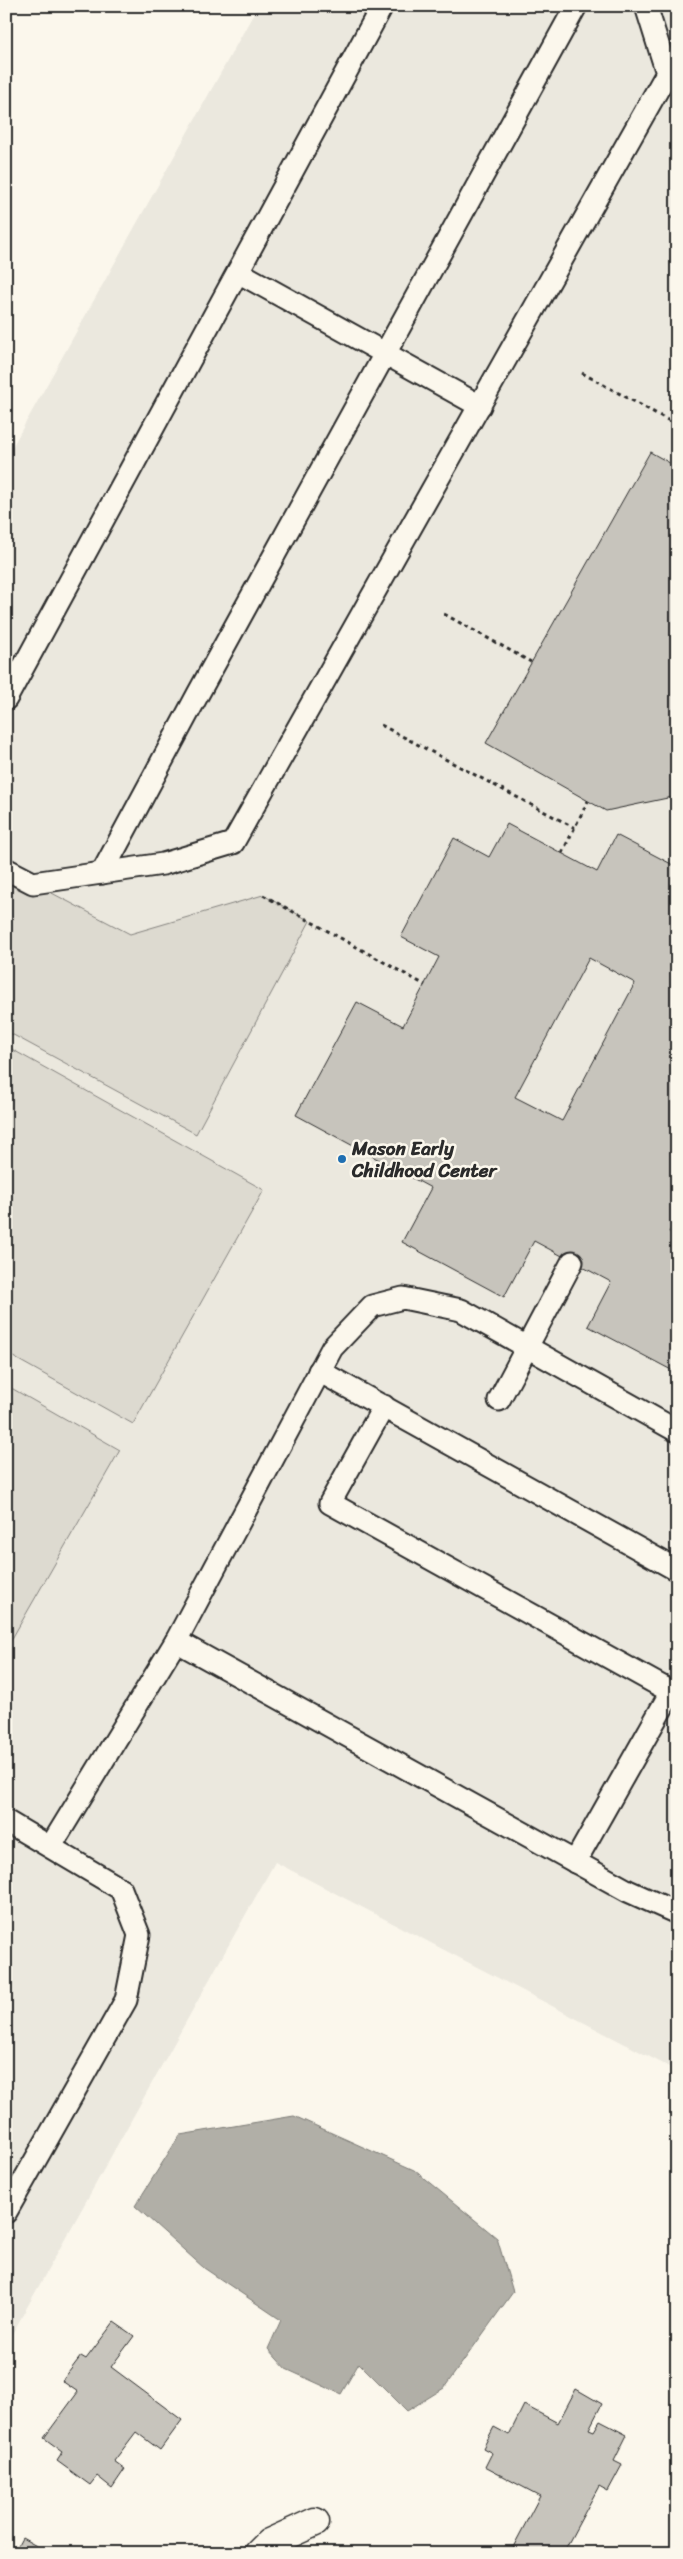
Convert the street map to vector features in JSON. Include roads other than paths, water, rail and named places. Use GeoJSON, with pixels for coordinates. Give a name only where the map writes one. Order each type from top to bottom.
{"type":"FeatureCollection","features":[{"type":"Feature","properties":{"kind":"street"},"geometry":{"type":"LineString","coordinates":[[260,2553],[270,2544],[315,2522]]}},
{"type":"Feature","properties":{"kind":"lane"},"geometry":{"type":"LineString","coordinates":[[6,699],[382,6]]}},
{"type":"Feature","properties":{"kind":"lane"},"geometry":{"type":"LineString","coordinates":[[102,873],[198,694],[576,6]]}},
{"type":"Feature","properties":{"kind":"lane"},"geometry":{"type":"LineString","coordinates":[[6,869],[33,882],[163,864],[233,843],[667,73],[646,6]]}},
{"type":"Feature","properties":{"kind":"lane"},"geometry":{"type":"LineString","coordinates":[[238,272],[480,406]]}},
{"type":"Feature","properties":{"kind":"lane"},"geometry":{"type":"LineString","coordinates":[[499,1400],[572,1262]]}},
{"type":"Feature","properties":{"kind":"lane"},"geometry":{"type":"LineString","coordinates":[[51,1846],[176,1641],[332,1348],[372,1306],[403,1298],[461,1310],[677,1431]]}},
{"type":"Feature","properties":{"kind":"lane"},"geometry":{"type":"LineString","coordinates":[[319,1371],[677,1570]]}},
{"type":"Feature","properties":{"kind":"lane"},"geometry":{"type":"LineString","coordinates":[[384,1406],[330,1503],[674,1694],[575,1862]]}},
{"type":"Feature","properties":{"kind":"lane"},"geometry":{"type":"LineString","coordinates":[[176,1641],[628,1891],[677,1913]]}},
{"type":"Feature","properties":{"kind":"lane"},"geometry":{"type":"LineString","coordinates":[[6,1821],[121,1889],[139,1935],[126,2000],[6,2212]]}},
{"type":"Feature","properties":{"kind":"place","name":"Mason Early Childhood Center"},"geometry":{"type":"Point","coordinates":[342,1159]}}]}
